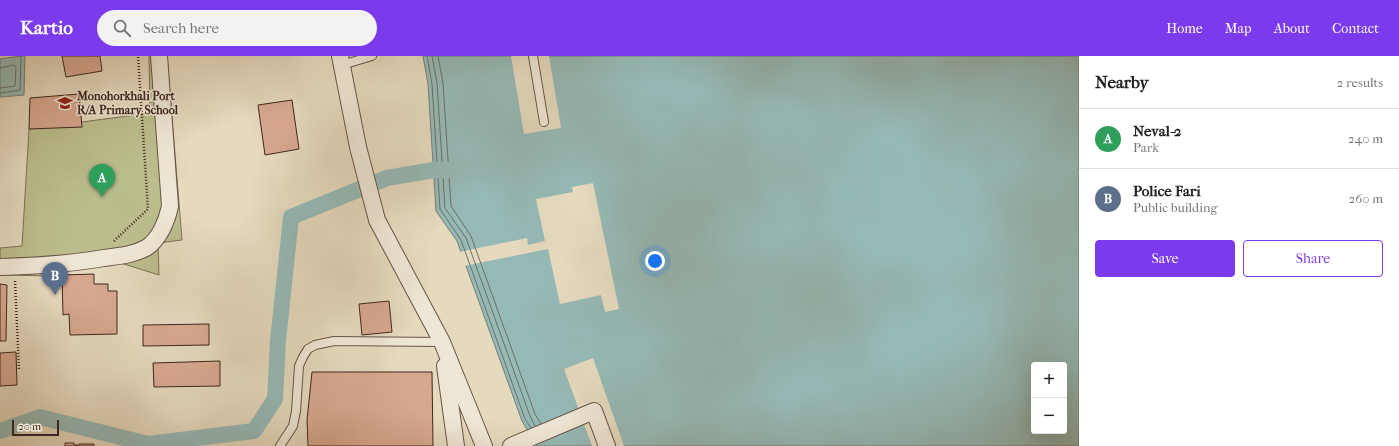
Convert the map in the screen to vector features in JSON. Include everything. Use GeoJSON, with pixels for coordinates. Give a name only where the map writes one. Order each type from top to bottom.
{"type":"FeatureCollection","features":[{"type":"Feature","properties":{"kind":"street"},"geometry":{"type":"LineString","coordinates":[[0,267],[68,264],[133,254],[147,247],[154,240],[167,220],[170,206],[159,56]]}},
{"type":"Feature","properties":{"kind":"street"},"geometry":{"type":"LineString","coordinates":[[341,60],[358,147],[377,220],[442,342],[484,446]]}},
{"type":"Feature","properties":{"kind":"street"},"geometry":{"type":"LineString","coordinates":[[442,342],[456,446]]}},
{"type":"Feature","properties":{"kind":"street"},"geometry":{"type":"LineString","coordinates":[[511,446],[594,411],[607,446]]}},
{"type":"Feature","properties":{"kind":"lane"},"geometry":{"type":"LineString","coordinates":[[341,60],[372,56]]}},
{"type":"Feature","properties":{"kind":"lane"},"geometry":{"type":"LineString","coordinates":[[533,56],[544,122]]}},
{"type":"Feature","properties":{"kind":"lane"},"geometry":{"type":"LineString","coordinates":[[280,446],[293,426],[296,412],[299,366],[308,349],[315,344],[334,341],[442,342]]}},
{"type":"Feature","properties":{"kind":"path"},"geometry":{"type":"LineString","coordinates":[[113,242],[148,209],[138,56]]}},
{"type":"Feature","properties":{"kind":"path"},"geometry":{"type":"LineString","coordinates":[[15,274],[19,370]]}},
{"type":"Feature","properties":{"kind":"green space"},"geometry":{"type":"Polygon","coordinates":[[[149,56],[167,56],[182,240],[158,243],[159,275],[111,260],[74,269],[55,276],[0,275],[0,248],[22,246],[29,129],[150,113],[149,56]]]}},
{"type":"Feature","properties":{"kind":"water"},"geometry":{"type":"Polygon","coordinates":[[[25,56],[24,95],[0,97],[0,59],[25,56]]]}},
{"type":"Feature","properties":{"kind":"water"},"geometry":{"type":"Polygon","coordinates":[[[423,56],[1079,56],[1079,446],[537,446],[522,421],[457,241],[436,211],[428,84],[423,56]]]}},
{"type":"Feature","properties":{"kind":"pier"},"geometry":{"type":"Polygon","coordinates":[[[511,56],[549,56],[561,128],[524,134],[511,56]]]}},
{"type":"Feature","properties":{"kind":"pier"},"geometry":{"type":"Polygon","coordinates":[[[593,183],[619,309],[605,312],[601,295],[560,304],[548,249],[464,266],[459,252],[527,238],[528,245],[545,241],[536,199],[573,192],[572,187],[593,183]]]}},
{"type":"Feature","properties":{"kind":"pier"},"geometry":{"type":"Polygon","coordinates":[[[593,358],[624,446],[592,446],[564,369],[593,358]]]}},
{"type":"Feature","properties":{"kind":"building"},"geometry":{"type":"Polygon","coordinates":[[[62,56],[100,56],[102,71],[66,77],[62,56]]]}},
{"type":"Feature","properties":{"kind":"building"},"geometry":{"type":"Polygon","coordinates":[[[79,94],[82,127],[29,129],[30,98],[79,94]]]}},
{"type":"Feature","properties":{"kind":"building"},"geometry":{"type":"Polygon","coordinates":[[[292,100],[299,149],[265,155],[258,105],[292,100]]]}},
{"type":"Feature","properties":{"kind":"building"},"geometry":{"type":"Polygon","coordinates":[[[94,274],[94,284],[108,284],[108,291],[117,291],[117,334],[70,335],[69,314],[63,315],[62,275],[94,274]]]}},
{"type":"Feature","properties":{"kind":"building"},"geometry":{"type":"Polygon","coordinates":[[[0,284],[7,285],[6,341],[0,341],[0,284]]]}},
{"type":"Feature","properties":{"kind":"building"},"geometry":{"type":"Polygon","coordinates":[[[389,301],[392,332],[362,335],[359,304],[389,301]]]}},
{"type":"Feature","properties":{"kind":"building"},"geometry":{"type":"Polygon","coordinates":[[[209,324],[209,345],[143,346],[143,325],[209,324]]]}},
{"type":"Feature","properties":{"kind":"building"},"geometry":{"type":"Polygon","coordinates":[[[16,352],[17,385],[0,386],[0,353],[16,352]]]}},
{"type":"Feature","properties":{"kind":"building"},"geometry":{"type":"Polygon","coordinates":[[[220,361],[220,386],[154,387],[153,363],[220,361]]]}},
{"type":"Feature","properties":{"kind":"building"},"geometry":{"type":"Polygon","coordinates":[[[312,372],[432,372],[433,446],[308,446],[307,420],[312,372]]]}},
{"type":"Feature","properties":{"kind":"building"},"geometry":{"type":"Polygon","coordinates":[[[65,443],[74,443],[74,445],[94,444],[94,446],[65,446],[65,443]]]}},
{"type":"Feature","properties":{"kind":"waterway"},"geometry":{"type":"LineString","coordinates":[[0,431],[40,417],[148,444],[254,431],[275,399],[278,341],[291,217],[387,178],[434,170],[455,170]]}},
{"type":"Feature","properties":{"kind":"place","name":"Monohorkhali Port R/A Primary School"},"geometry":{"type":"Point","coordinates":[65,103]}},
{"type":"Feature","properties":{"kind":"place","name":"Neval-2"},"geometry":{"type":"Point","coordinates":[102,197]}},
{"type":"Feature","properties":{"kind":"place","name":"Police Fari"},"geometry":{"type":"Point","coordinates":[55,295]}}]}
